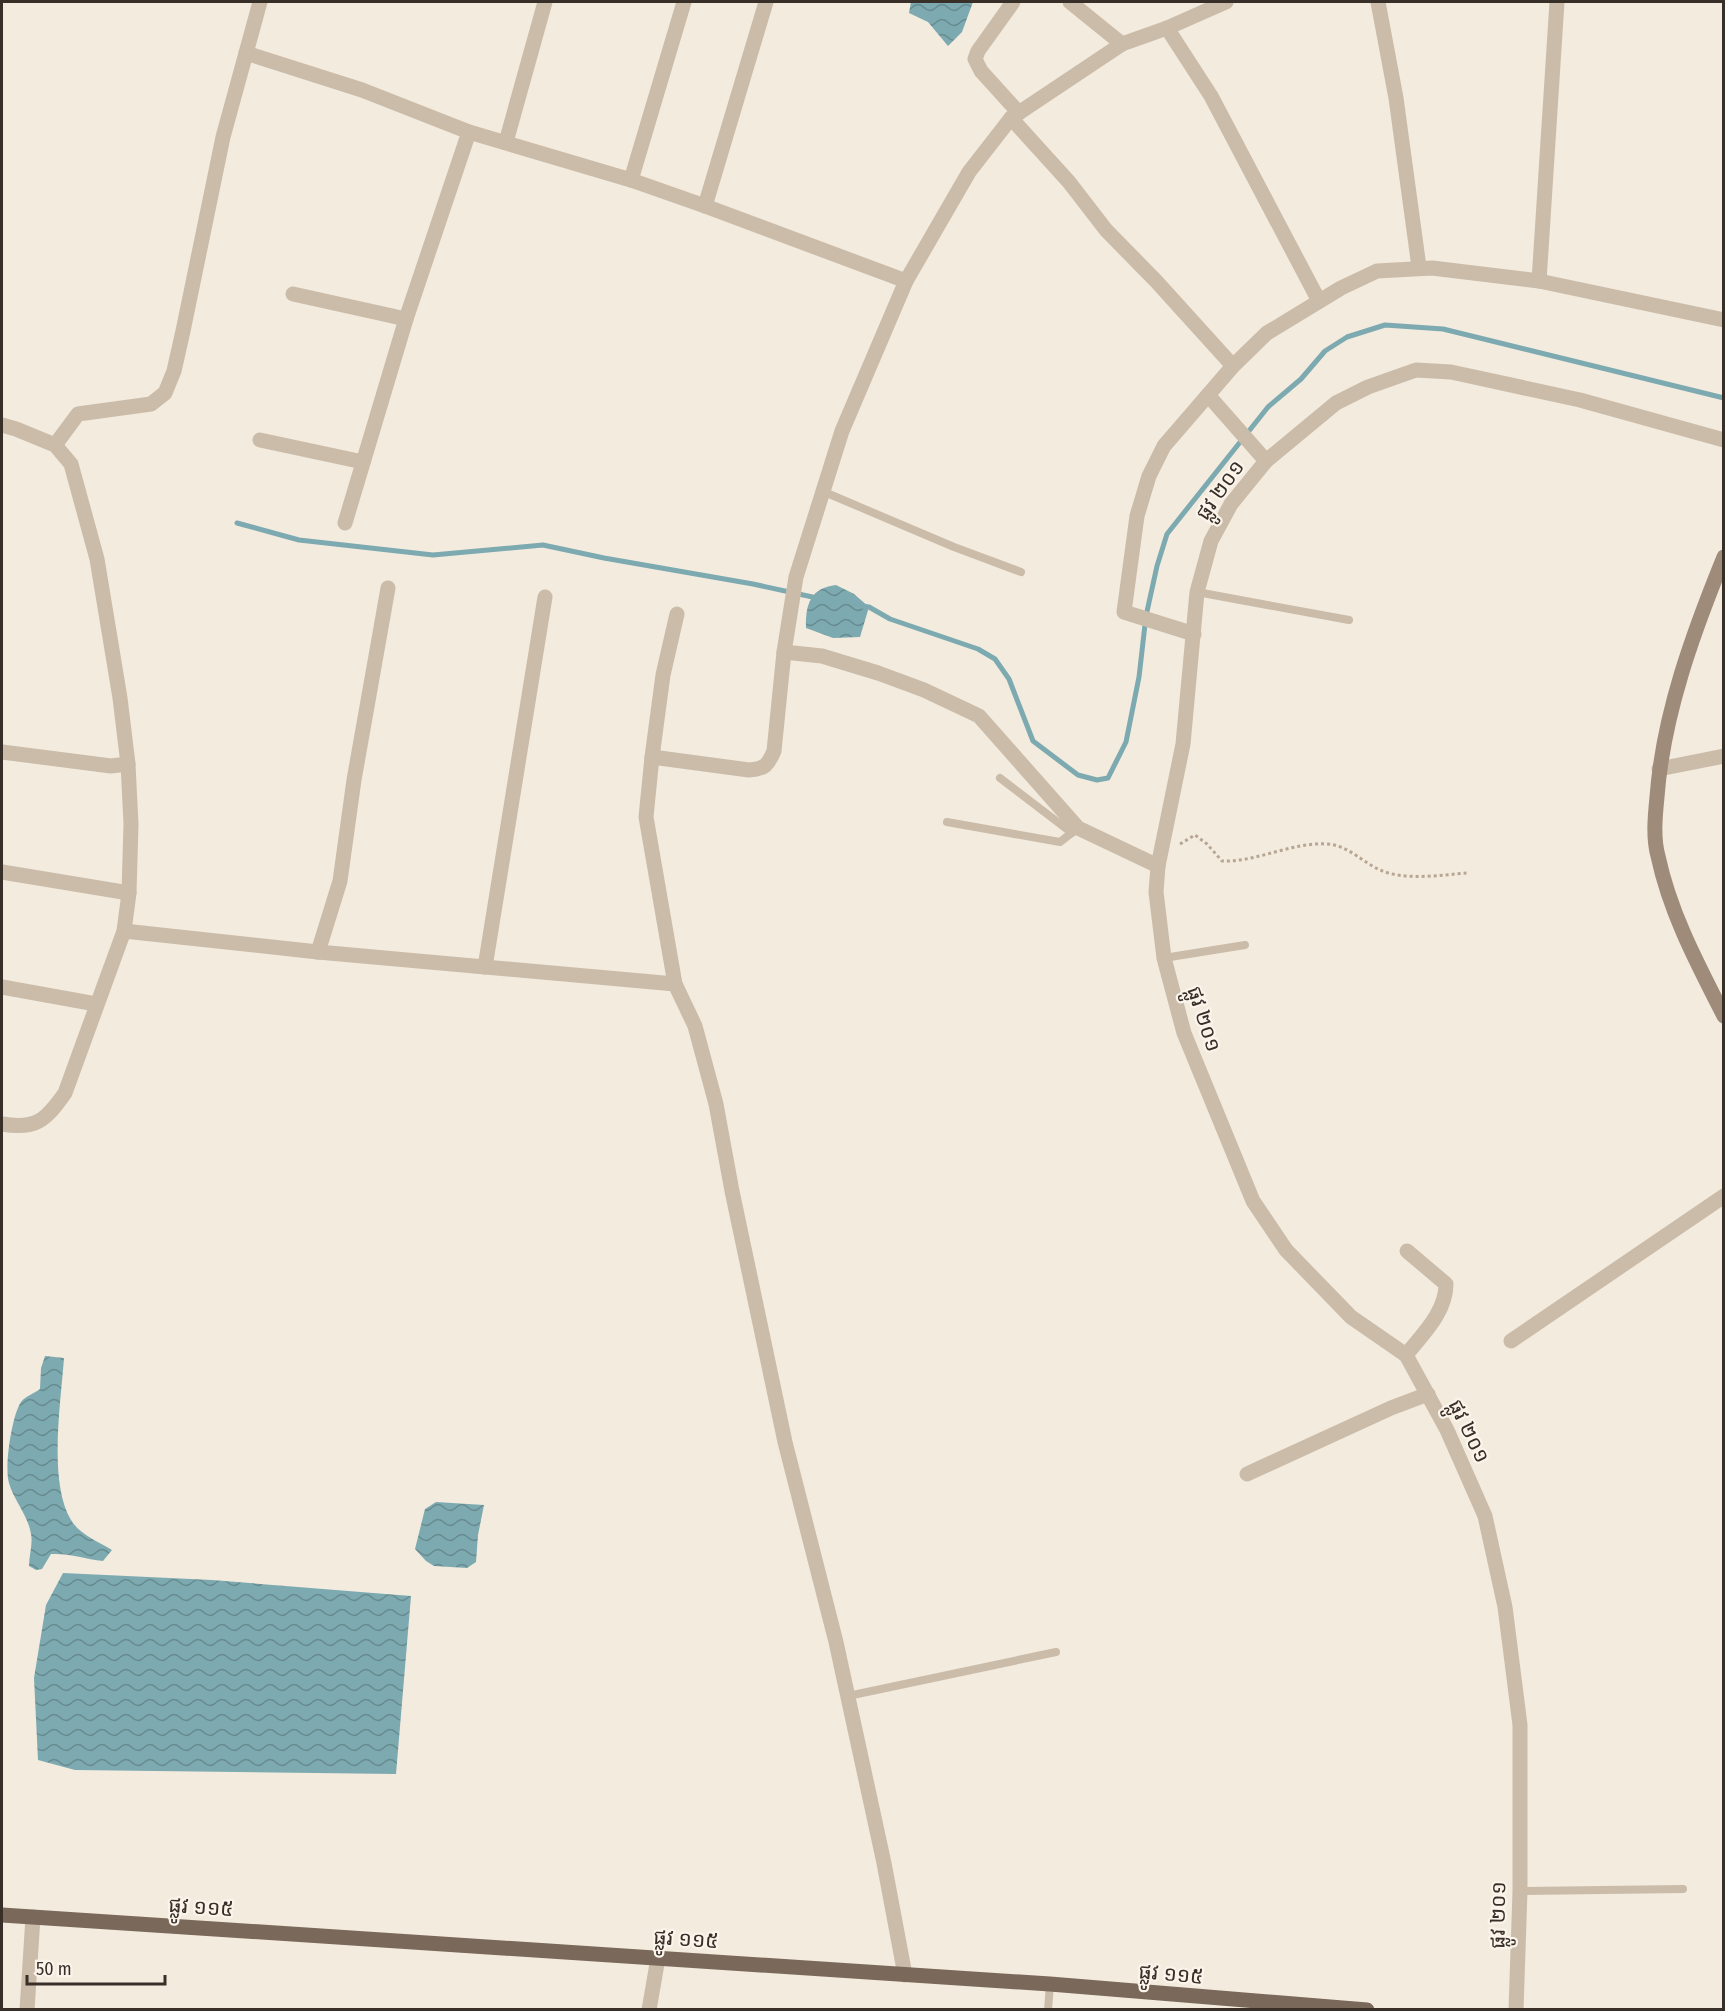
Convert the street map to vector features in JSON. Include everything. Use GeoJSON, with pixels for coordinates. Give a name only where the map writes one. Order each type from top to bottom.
{"type":"FeatureCollection","features":[{"type":"Feature","properties":{"kind":"main road","name":"ផ្លូវ ១១៥"},"geometry":{"type":"LineString","coordinates":[[2,1915],[1050,1984],[1205,2004],[1367,2010]]}},
{"type":"Feature","properties":{"kind":"street"},"geometry":{"type":"LineString","coordinates":[[55,445],[78,414],[151,404],[165,393],[174,371],[223,137],[260,2]]}},
{"type":"Feature","properties":{"kind":"street"},"geometry":{"type":"LineString","coordinates":[[506,142],[544,2]]}},
{"type":"Feature","properties":{"kind":"street"},"geometry":{"type":"LineString","coordinates":[[631,180],[684,2]]}},
{"type":"Feature","properties":{"kind":"street"},"geometry":{"type":"LineString","coordinates":[[705,206],[766,2]]}},
{"type":"Feature","properties":{"kind":"street"},"geometry":{"type":"LineString","coordinates":[[1013,2],[978,51],[975,59],[981,71],[1106,230],[1233,366]]}},
{"type":"Feature","properties":{"kind":"street"},"geometry":{"type":"LineString","coordinates":[[1070,2],[1122,44]]}},
{"type":"Feature","properties":{"kind":"street"},"geometry":{"type":"LineString","coordinates":[[652,756],[749,770],[761,769],[768,765],[774,751],[784,652],[795,581],[842,431],[906,281],[969,172],[1015,116],[1122,44],[1167,28],[1226,2]]}},
{"type":"Feature","properties":{"kind":"street"},"geometry":{"type":"LineString","coordinates":[[1378,2],[1396,98],[1419,267]]}},
{"type":"Feature","properties":{"kind":"street"},"geometry":{"type":"LineString","coordinates":[[1539,281],[1557,2]]}},
{"type":"Feature","properties":{"kind":"street"},"geometry":{"type":"LineString","coordinates":[[1167,28],[1211,96],[1319,301]]}},
{"type":"Feature","properties":{"kind":"street"},"geometry":{"type":"LineString","coordinates":[[246,53],[362,90],[469,132],[631,180],[906,281]]}},
{"type":"Feature","properties":{"kind":"street"},"geometry":{"type":"LineString","coordinates":[[345,524],[406,319],[469,132]]}},
{"type":"Feature","properties":{"kind":"street"},"geometry":{"type":"LineString","coordinates":[[1194,634],[1124,612],[1137,516],[1149,476],[1164,446],[1233,366],[1267,333],[1319,301],[1377,271],[1419,267],[1539,281],[1724,321]]}},
{"type":"Feature","properties":{"kind":"street"},"geometry":{"type":"LineString","coordinates":[[293,294],[406,319]]}},
{"type":"Feature","properties":{"kind":"street","name":"ផ្លូវ ២០១"},"geometry":{"type":"LineString","coordinates":[[1516,2010],[1520,1891],[1520,1725],[1505,1607],[1485,1516],[1447,1430],[1406,1354],[1351,1317],[1343,1309],[1286,1250],[1253,1201],[1184,1033],[1164,958],[1156,892],[1159,860],[1183,744],[1197,592],[1211,541],[1231,504],[1266,461],[1336,403],[1368,387],[1416,370],[1451,372],[1580,400],[1724,440]]}},
{"type":"Feature","properties":{"kind":"street"},"geometry":{"type":"LineString","coordinates":[[1208,395],[1266,461]]}},
{"type":"Feature","properties":{"kind":"street"},"geometry":{"type":"LineString","coordinates":[[2,425],[55,445],[71,464],[97,559],[120,698],[128,764],[130,824],[129,894],[124,931],[65,1093],[50,1115],[32,1125],[2,1125]]}},
{"type":"Feature","properties":{"kind":"street"},"geometry":{"type":"LineString","coordinates":[[260,440],[363,462]]}},
{"type":"Feature","properties":{"kind":"street"},"geometry":{"type":"LineString","coordinates":[[1724,557],[1687,655],[1659,769],[1655,821],[1657,855],[1677,919],[1724,1016]]}},
{"type":"Feature","properties":{"kind":"street"},"geometry":{"type":"LineString","coordinates":[[318,952],[340,881],[354,780],[388,588]]}},
{"type":"Feature","properties":{"kind":"street"},"geometry":{"type":"LineString","coordinates":[[485,967],[545,597]]}},
{"type":"Feature","properties":{"kind":"street"},"geometry":{"type":"LineString","coordinates":[[677,614],[663,675],[646,817],[675,984],[695,1026],[716,1104],[785,1442],[848,1696],[884,1863],[905,1975]]}},
{"type":"Feature","properties":{"kind":"street"},"geometry":{"type":"LineString","coordinates":[[784,652],[822,656],[878,673],[924,690],[979,716],[1075,830],[1159,860]]}},
{"type":"Feature","properties":{"kind":"street"},"geometry":{"type":"LineString","coordinates":[[2,752],[111,766],[128,764]]}},
{"type":"Feature","properties":{"kind":"street"},"geometry":{"type":"LineString","coordinates":[[1659,769],[1724,756]]}},
{"type":"Feature","properties":{"kind":"street"},"geometry":{"type":"LineString","coordinates":[[2,872],[129,894]]}},
{"type":"Feature","properties":{"kind":"street"},"geometry":{"type":"LineString","coordinates":[[124,931],[318,952],[675,984]]}},
{"type":"Feature","properties":{"kind":"street"},"geometry":{"type":"LineString","coordinates":[[2,987],[96,1004]]}},
{"type":"Feature","properties":{"kind":"street"},"geometry":{"type":"LineString","coordinates":[[1511,1341],[1724,1196]]}},
{"type":"Feature","properties":{"kind":"street"},"geometry":{"type":"LineString","coordinates":[[1406,1354],[1432,1323],[1446,1293],[1446,1284],[1407,1251]]}},
{"type":"Feature","properties":{"kind":"street"},"geometry":{"type":"LineString","coordinates":[[1247,1474],[1391,1408],[1428,1394]]}},
{"type":"Feature","properties":{"kind":"street"},"geometry":{"type":"LineString","coordinates":[[27,2010],[33,1917]]}},
{"type":"Feature","properties":{"kind":"street"},"geometry":{"type":"LineString","coordinates":[[649,2010],[658,1958]]}},
{"type":"Feature","properties":{"kind":"lane"},"geometry":{"type":"LineString","coordinates":[[822,491],[954,547],[1021,572]]}},
{"type":"Feature","properties":{"kind":"lane"},"geometry":{"type":"LineString","coordinates":[[1197,592],[1349,620]]}},
{"type":"Feature","properties":{"kind":"lane"},"geometry":{"type":"LineString","coordinates":[[947,822],[1050,842],[1060,842],[1075,830],[1000,778]]}},
{"type":"Feature","properties":{"kind":"lane"},"geometry":{"type":"LineString","coordinates":[[1164,958],[1245,945]]}},
{"type":"Feature","properties":{"kind":"lane"},"geometry":{"type":"LineString","coordinates":[[848,1696],[1056,1652]]}},
{"type":"Feature","properties":{"kind":"lane"},"geometry":{"type":"LineString","coordinates":[[1520,1891],[1683,1889]]}},
{"type":"Feature","properties":{"kind":"lane"},"geometry":{"type":"LineString","coordinates":[[1048,2010],[1050,1984]]}},
{"type":"Feature","properties":{"kind":"path"},"geometry":{"type":"LineString","coordinates":[[1159,860],[1195,835],[1207,844],[1222,861],[1238,861],[1294,847],[1328,844],[1349,849],[1382,871],[1425,877],[1467,873]]}},
{"type":"Feature","properties":{"kind":"water"},"geometry":{"type":"Polygon","coordinates":[[[911,2],[973,2],[962,32],[948,46],[928,22],[909,13],[911,2]]]}},
{"type":"Feature","properties":{"kind":"water"},"geometry":{"type":"Polygon","coordinates":[[[836,585],[854,594],[869,607],[860,637],[833,638],[806,628],[808,605],[811,599],[821,590],[836,585]]]}},
{"type":"Feature","properties":{"kind":"water"},"geometry":{"type":"Polygon","coordinates":[[[45,1356],[64,1358],[58,1464],[64,1504],[71,1520],[79,1529],[112,1550],[103,1561],[51,1554],[42,1569],[36,1570],[29,1566],[31,1534],[9,1483],[8,1454],[12,1429],[22,1400],[40,1389],[41,1368],[45,1356]]]}},
{"type":"Feature","properties":{"kind":"water"},"geometry":{"type":"Polygon","coordinates":[[[436,1502],[484,1505],[476,1562],[467,1568],[434,1566],[415,1549],[425,1509],[436,1502]]]}},
{"type":"Feature","properties":{"kind":"water"},"geometry":{"type":"Polygon","coordinates":[[[63,1573],[212,1580],[411,1596],[396,1774],[75,1770],[38,1760],[34,1678],[46,1605],[63,1573]]]}},
{"type":"Feature","properties":{"kind":"waterway"},"geometry":{"type":"LineString","coordinates":[[862,606],[869,607],[890,619],[978,649],[995,659],[1009,679],[1033,741],[1078,775],[1097,780],[1108,778],[1126,742],[1139,677],[1146,616],[1167,534],[1268,407],[1301,379],[1325,351],[1347,337],[1385,325],[1443,329],[1724,398]]}},
{"type":"Feature","properties":{"kind":"waterway"},"geometry":{"type":"LineString","coordinates":[[237,523],[299,540],[433,555],[543,545],[817,598]]}}]}
